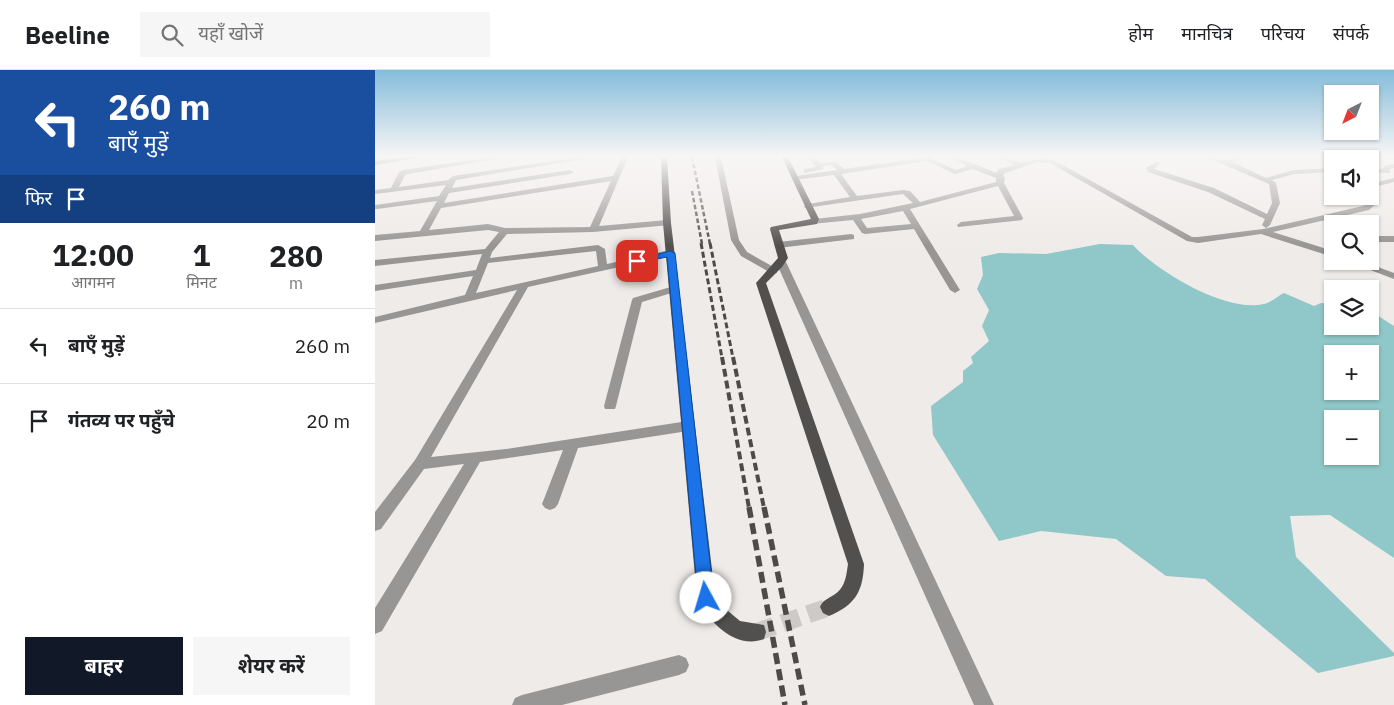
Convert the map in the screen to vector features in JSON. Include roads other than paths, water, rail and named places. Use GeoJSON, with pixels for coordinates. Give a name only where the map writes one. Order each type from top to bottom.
{"type":"FeatureCollection","features":[{"type":"Feature","properties":{"kind":"main road"},"geometry":{"type":"LineString","coordinates":[[665,187],[667,223],[706,598],[724,623],[748,634],[757,632]]}},
{"type":"Feature","properties":{"kind":"main road"},"geometry":{"type":"LineString","coordinates":[[800,187],[815,219],[814,222],[777,227],[774,232],[783,258],[761,283],[856,564],[855,580],[850,592],[841,602],[829,607]]}},
{"type":"Feature","properties":{"kind":"street"},"geometry":{"type":"LineString","coordinates":[[375,192],[417,187]]}},
{"type":"Feature","properties":{"kind":"street"},"geometry":{"type":"LineString","coordinates":[[425,232],[448,187]]}},
{"type":"Feature","properties":{"kind":"street"},"geometry":{"type":"LineString","coordinates":[[442,198],[498,187]]}},
{"type":"Feature","properties":{"kind":"street"},"geometry":{"type":"LineString","coordinates":[[377,207],[541,187]]}},
{"type":"Feature","properties":{"kind":"street"},"geometry":{"type":"LineString","coordinates":[[593,229],[612,187]]}},
{"type":"Feature","properties":{"kind":"street"},"geometry":{"type":"LineString","coordinates":[[724,187],[735,240],[745,254],[777,267],[984,705]]}},
{"type":"Feature","properties":{"kind":"street"},"geometry":{"type":"LineString","coordinates":[[848,187],[855,199]]}},
{"type":"Feature","properties":{"kind":"street"},"geometry":{"type":"LineString","coordinates":[[814,222],[855,217],[905,207],[977,187]]}},
{"type":"Feature","properties":{"kind":"street"},"geometry":{"type":"LineString","coordinates":[[961,225],[1019,218],[1003,187]]}},
{"type":"Feature","properties":{"kind":"street"},"geometry":{"type":"LineString","coordinates":[[1097,187],[1190,239],[1197,240],[1263,231],[1366,208],[1370,205]]}},
{"type":"Feature","properties":{"kind":"street"},"geometry":{"type":"LineString","coordinates":[[1202,187],[1218,192],[1269,218]]}},
{"type":"Feature","properties":{"kind":"street"},"geometry":{"type":"LineString","coordinates":[[1263,231],[1276,203],[1273,187]]}},
{"type":"Feature","properties":{"kind":"street"},"geometry":{"type":"LineString","coordinates":[[809,206],[904,192],[918,204]]}},
{"type":"Feature","properties":{"kind":"street"},"geometry":{"type":"LineString","coordinates":[[905,207],[955,290]]}},
{"type":"Feature","properties":{"kind":"street"},"geometry":{"type":"LineString","coordinates":[[855,217],[864,230],[867,231],[916,226]]}},
{"type":"Feature","properties":{"kind":"street"},"geometry":{"type":"LineString","coordinates":[[375,238],[488,226],[505,231],[593,229],[667,223]]}},
{"type":"Feature","properties":{"kind":"street"},"geometry":{"type":"LineString","coordinates":[[470,296],[488,251],[505,231]]}},
{"type":"Feature","properties":{"kind":"street"},"geometry":{"type":"LineString","coordinates":[[1263,231],[1324,251]]}},
{"type":"Feature","properties":{"kind":"street"},"geometry":{"type":"LineString","coordinates":[[778,245],[851,237]]}},
{"type":"Feature","properties":{"kind":"street"},"geometry":{"type":"LineString","coordinates":[[1379,239],[1394,239]]}},
{"type":"Feature","properties":{"kind":"street"},"geometry":{"type":"LineString","coordinates":[[485,262],[598,248],[600,249],[603,268]]}},
{"type":"Feature","properties":{"kind":"street"},"geometry":{"type":"LineString","coordinates":[[1319,250],[1324,248]]}},
{"type":"Feature","properties":{"kind":"street"},"geometry":{"type":"LineString","coordinates":[[375,263],[488,251]]}},
{"type":"Feature","properties":{"kind":"street"},"geometry":{"type":"LineString","coordinates":[[375,320],[470,296],[524,286],[670,253]]}},
{"type":"Feature","properties":{"kind":"street"},"geometry":{"type":"LineString","coordinates":[[1377,270],[1394,276]]}},
{"type":"Feature","properties":{"kind":"street"},"geometry":{"type":"LineString","coordinates":[[375,288],[481,272]]}},
{"type":"Feature","properties":{"kind":"street"},"geometry":{"type":"LineString","coordinates":[[375,524],[420,464],[524,286]]}},
{"type":"Feature","properties":{"kind":"street"},"geometry":{"type":"LineString","coordinates":[[611,406],[637,300],[674,290]]}},
{"type":"Feature","properties":{"kind":"street"},"geometry":{"type":"LineString","coordinates":[[420,464],[689,426]]}},
{"type":"Feature","properties":{"kind":"street"},"geometry":{"type":"LineString","coordinates":[[550,504],[573,443]]}},
{"type":"Feature","properties":{"kind":"street"},"geometry":{"type":"LineString","coordinates":[[375,625],[476,457]]}},
{"type":"Feature","properties":{"kind":"street"},"geometry":{"type":"LineString","coordinates":[[522,705],[679,665]]}},
{"type":"Feature","properties":{"kind":"water"},"geometry":{"type":"Polygon","coordinates":[[[1100,244],[1133,245],[1144,256],[1175,278],[1212,296],[1231,302],[1248,305],[1264,304],[1284,293],[1314,306],[1324,303],[1324,335],[1379,335],[1379,316],[1394,326],[1394,558],[1330,515],[1290,516],[1296,557],[1394,653],[1394,656],[1318,673],[1205,579],[1166,576],[1116,539],[1041,531],[999,541],[933,435],[931,406],[963,382],[963,371],[973,363],[971,357],[989,341],[982,326],[989,310],[977,289],[983,275],[981,257],[999,253],[1046,254],[1100,244]]]}},
{"type":"Feature","properties":{"kind":"tunnel"},"geometry":{"type":"LineString","coordinates":[[757,632],[829,607]]}},
{"type":"Feature","properties":{"kind":"railway"},"geometry":{"type":"LineString","coordinates":[[698,187],[710,244]]}},
{"type":"Feature","properties":{"kind":"railway"},"geometry":{"type":"LineString","coordinates":[[692,191],[702,244]]}},
{"type":"Feature","properties":{"kind":"railway"},"geometry":{"type":"LineString","coordinates":[[701,243],[722,358]]}},
{"type":"Feature","properties":{"kind":"railway"},"geometry":{"type":"LineString","coordinates":[[710,243],[733,358]]}},
{"type":"Feature","properties":{"kind":"railway"},"geometry":{"type":"LineString","coordinates":[[722,357],[749,508]]}},
{"type":"Feature","properties":{"kind":"railway"},"geometry":{"type":"LineString","coordinates":[[733,357],[764,508]]}},
{"type":"Feature","properties":{"kind":"railway"},"geometry":{"type":"LineString","coordinates":[[749,507],[785,705]]}},
{"type":"Feature","properties":{"kind":"railway"},"geometry":{"type":"LineString","coordinates":[[764,507],[805,705]]}}]}
